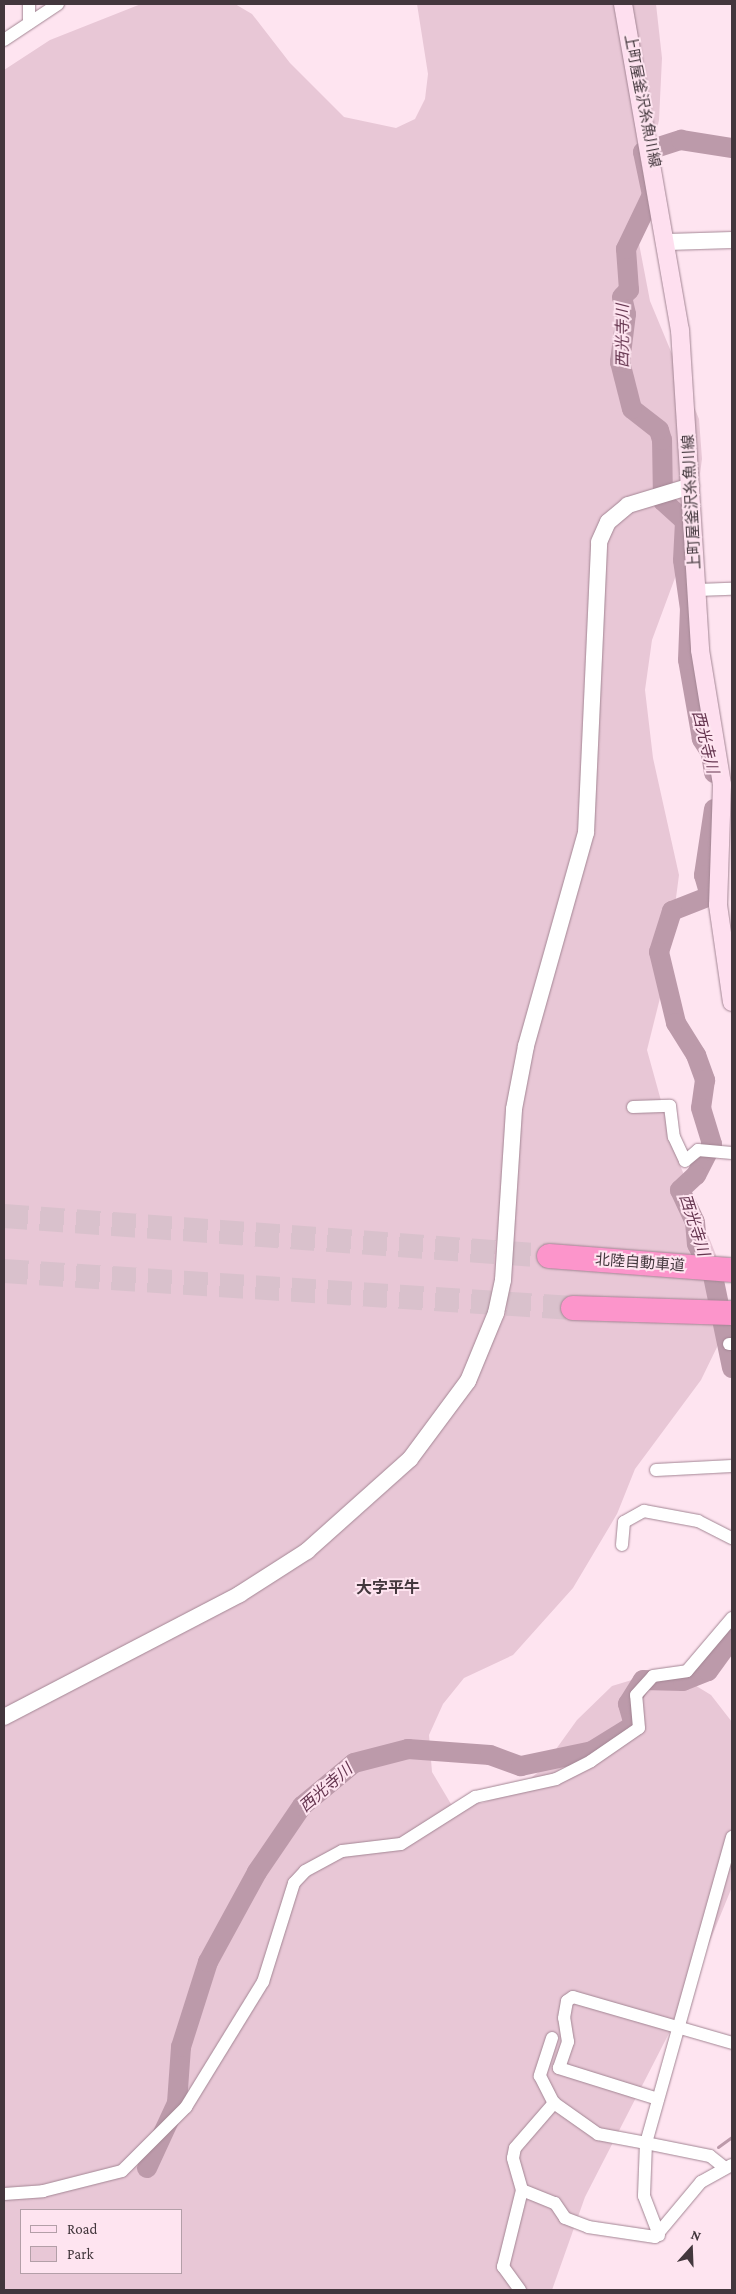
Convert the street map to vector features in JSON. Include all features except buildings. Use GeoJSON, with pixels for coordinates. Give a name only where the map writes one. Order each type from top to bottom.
{"type":"FeatureCollection","features":[{"type":"Feature","properties":{"kind":"highway","name":"北陸自動車道"},"geometry":{"type":"LineString","coordinates":[[549,1256],[732,1270]]}},
{"type":"Feature","properties":{"kind":"highway"},"geometry":{"type":"LineString","coordinates":[[572,1308],[732,1313]]}},
{"type":"Feature","properties":{"kind":"main road","name":"上町屋釜沢糸魚川線"},"geometry":{"type":"LineString","coordinates":[[624,4],[668,242],[691,486],[700,650],[722,784],[727,846],[720,927],[732,1002]]}},
{"type":"Feature","properties":{"kind":"street"},"geometry":{"type":"LineString","coordinates":[[29,4],[29,23]]}},
{"type":"Feature","properties":{"kind":"street"},"geometry":{"type":"LineString","coordinates":[[4,40],[58,4]]}},
{"type":"Feature","properties":{"kind":"street"},"geometry":{"type":"LineString","coordinates":[[668,242],[732,240]]}},
{"type":"Feature","properties":{"kind":"street"},"geometry":{"type":"LineString","coordinates":[[4,1717],[240,1594],[307,1550],[410,1459],[468,1381],[496,1313],[503,1280],[514,1109],[526,1046],[586,833],[599,542],[608,522],[628,505],[691,486]]}},
{"type":"Feature","properties":{"kind":"street"},"geometry":{"type":"LineString","coordinates":[[697,590],[732,589]]}},
{"type":"Feature","properties":{"kind":"street"},"geometry":{"type":"LineString","coordinates":[[633,1107],[670,1106],[674,1137],[685,1162],[698,1150],[732,1153]]}},
{"type":"Feature","properties":{"kind":"street"},"geometry":{"type":"LineString","coordinates":[[656,1470],[732,1466]]}},
{"type":"Feature","properties":{"kind":"street"},"geometry":{"type":"LineString","coordinates":[[622,1545],[624,1522],[644,1511],[698,1521],[732,1538]]}},
{"type":"Feature","properties":{"kind":"street"},"geometry":{"type":"LineString","coordinates":[[4,2194],[43,2191],[122,2171],[186,2107],[263,1982],[294,1883],[305,1872],[324,1857],[342,1851],[401,1844],[475,1797],[556,1778],[591,1761],[639,1728],[636,1695],[653,1676],[688,1671],[732,1618]]}},
{"type":"Feature","properties":{"kind":"street"},"geometry":{"type":"LineString","coordinates":[[659,2235],[644,2196],[646,2143],[732,1837]]}},
{"type":"Feature","properties":{"kind":"street"},"geometry":{"type":"LineString","coordinates":[[658,2099],[559,2068],[568,2042],[564,2018],[567,2001],[573,1997],[732,2043]]}},
{"type":"Feature","properties":{"kind":"street"},"geometry":{"type":"LineString","coordinates":[[552,2038],[540,2076],[554,2103],[598,2134],[710,2156],[729,2166],[694,2189],[659,2235]]}},
{"type":"Feature","properties":{"kind":"street"},"geometry":{"type":"LineString","coordinates":[[520,2290],[503,2267],[522,2190],[514,2168],[515,2148],[554,2103]]}},
{"type":"Feature","properties":{"kind":"street"},"geometry":{"type":"LineString","coordinates":[[522,2190],[555,2203],[565,2218],[588,2227],[659,2235]]}},
{"type":"Feature","properties":{"kind":"green space"},"geometry":{"type":"Polygon","coordinates":[[[141,4],[235,4],[252,14],[290,63],[344,117],[396,128],[415,119],[425,99],[428,74],[417,4],[656,4],[662,58],[659,120],[636,228],[650,301],[699,419],[702,459],[692,532],[652,640],[645,690],[653,758],[679,875],[666,974],[647,1050],[676,1155],[716,1255],[725,1301],[719,1343],[701,1380],[635,1469],[617,1514],[573,1588],[513,1655],[464,1678],[443,1704],[429,1735],[432,1772],[451,1804],[482,1803],[512,1793],[541,1770],[577,1720],[612,1686],[645,1676],[680,1676],[711,1695],[732,1722],[732,1887],[685,2002],[585,2197],[552,2290],[4,2290],[4,70],[50,40],[141,4]]]}},
{"type":"Feature","properties":{"kind":"waterway","name":"西光寺川"},"geometry":{"type":"LineString","coordinates":[[714,773],[711,753],[702,739],[688,660],[690,609],[683,560],[685,521],[663,501],[662,440],[659,430],[632,409],[620,362],[626,314],[622,297],[629,290],[626,249],[652,195],[643,152],[681,140],[732,148]]}},
{"type":"Feature","properties":{"kind":"waterway","name":"西光寺川"},"geometry":{"type":"LineString","coordinates":[[714,809],[704,875],[710,896],[672,911],[659,952],[676,1023],[696,1055],[705,1080],[701,1108],[712,1144],[696,1175],[680,1190],[695,1222],[697,1244],[713,1276],[732,1368]]}},
{"type":"Feature","properties":{"kind":"waterway","name":"西光寺川"},"geometry":{"type":"LineString","coordinates":[[147,2168],[177,2103],[181,2047],[208,1962],[257,1872],[302,1806],[354,1763],[408,1749],[490,1755],[521,1766],[592,1751],[634,1725],[628,1704],[643,1680],[683,1681],[708,1671],[732,1638]]}},
{"type":"Feature","properties":{"kind":"waterway"},"geometry":{"type":"LineString","coordinates":[[718,2147],[732,2137]]}},
{"type":"Feature","properties":{"kind":"tunnel"},"geometry":{"type":"LineString","coordinates":[[4,1216],[549,1256]]}},
{"type":"Feature","properties":{"kind":"tunnel"},"geometry":{"type":"LineString","coordinates":[[4,1271],[573,1308]]}},
{"type":"Feature","properties":{"kind":"district","name":"大字平牛"},"geometry":{"type":"Point","coordinates":[388,1588]}}]}
